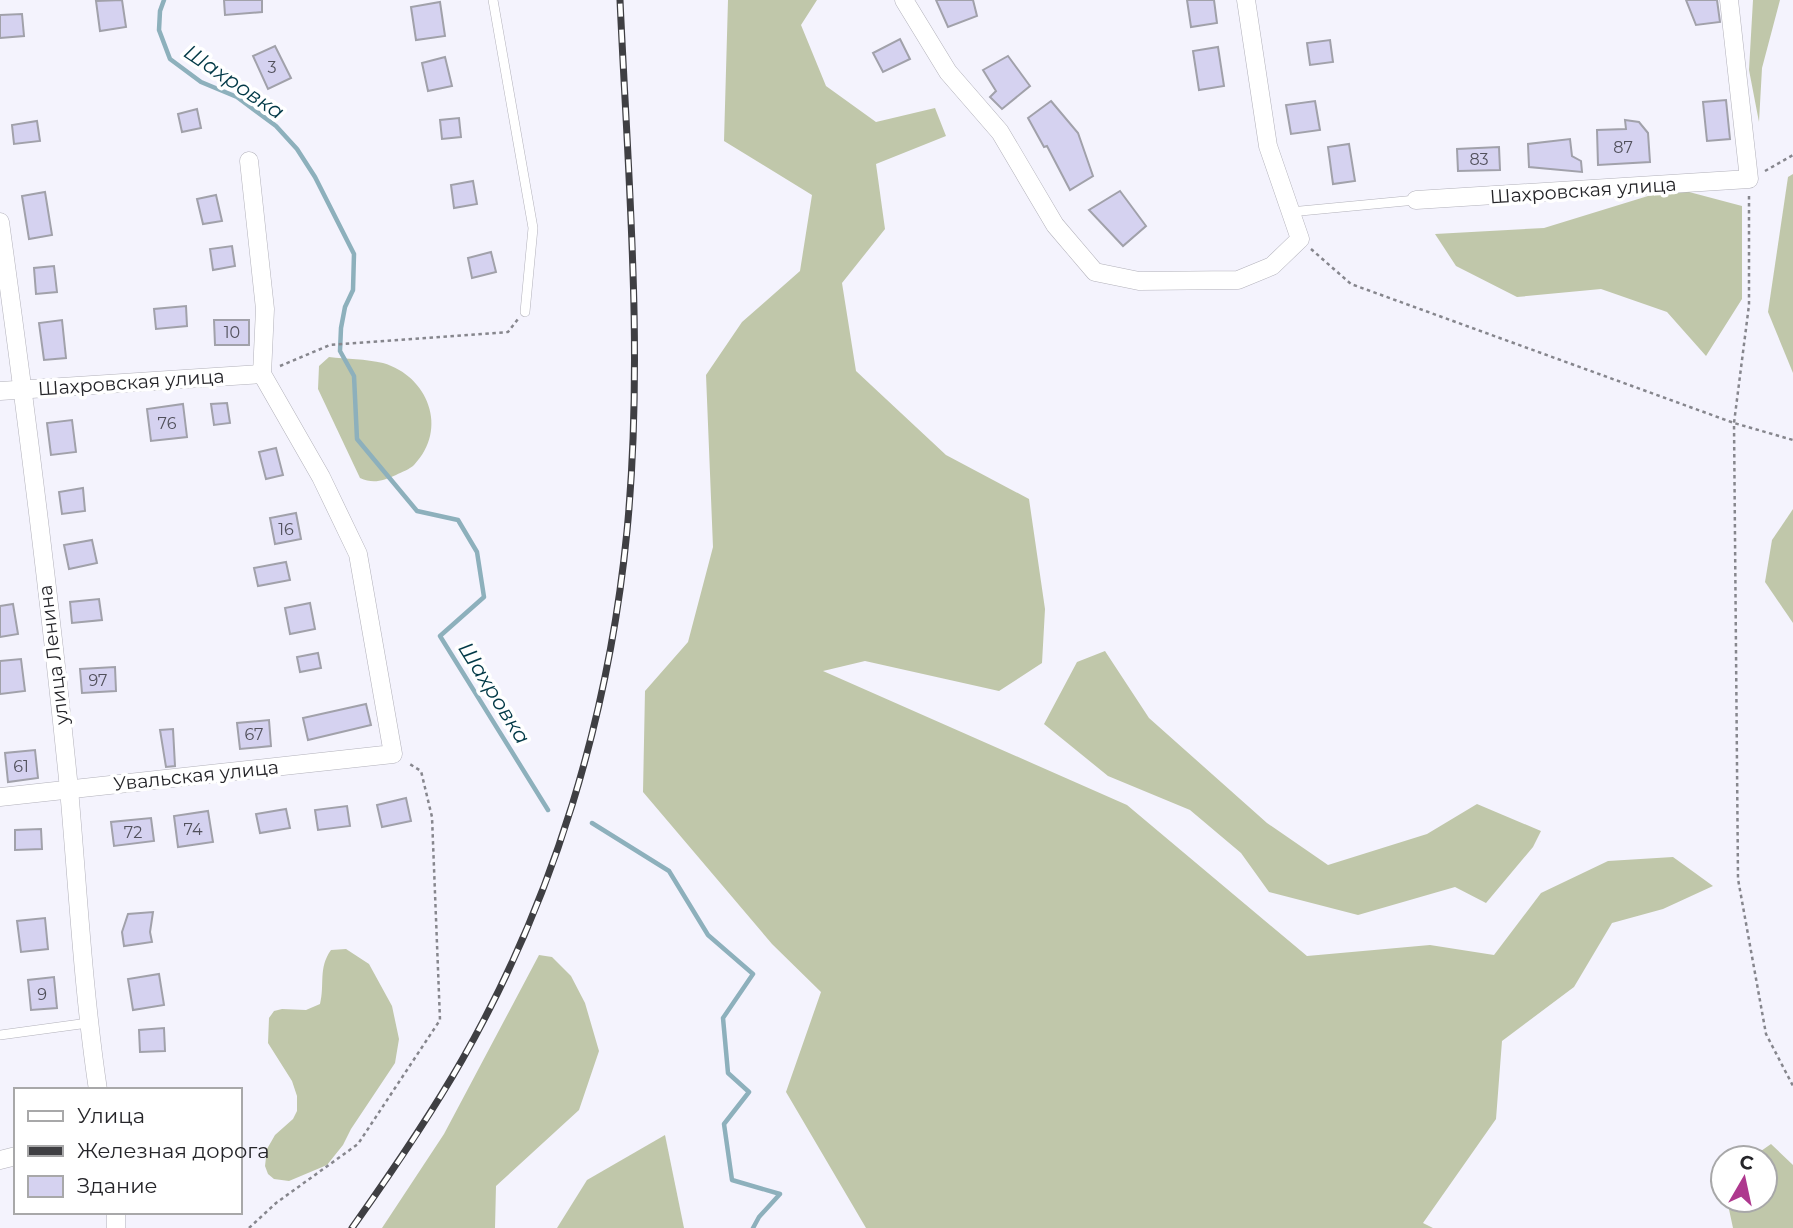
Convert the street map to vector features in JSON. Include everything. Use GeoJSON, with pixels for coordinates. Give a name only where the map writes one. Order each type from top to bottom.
{"type":"FeatureCollection","features":[{"type":"Feature","properties":{"kind":"street"},"geometry":{"type":"LineString","coordinates":[[904,0],[948,72],[1000,132],[1055,225],[1095,272],[1139,281],[1238,280],[1272,266],[1300,239],[1268,146],[1246,0]]}},
{"type":"Feature","properties":{"kind":"street"},"geometry":{"type":"LineString","coordinates":[[1729,0],[1749,179]]}},
{"type":"Feature","properties":{"kind":"street"},"geometry":{"type":"LineString","coordinates":[[249,161],[265,309],[262,374],[321,477],[358,554],[393,754]]}},
{"type":"Feature","properties":{"kind":"street","name":"Шахровская улица"},"geometry":{"type":"LineString","coordinates":[[1416,200],[1749,179]]}},
{"type":"Feature","properties":{"kind":"street","name":"улица Ленина"},"geometry":{"type":"LineString","coordinates":[[0,222],[23,389],[69,789],[88,1023],[98,1088]]}},
{"type":"Feature","properties":{"kind":"street","name":"Шахровская улица"},"geometry":{"type":"LineString","coordinates":[[0,391],[262,374]]}},
{"type":"Feature","properties":{"kind":"street","name":"Увальская улица"},"geometry":{"type":"LineString","coordinates":[[0,797],[393,754]]}},
{"type":"Feature","properties":{"kind":"lane"},"geometry":{"type":"LineString","coordinates":[[493,0],[533,228],[525,312]]}},
{"type":"Feature","properties":{"kind":"lane"},"geometry":{"type":"LineString","coordinates":[[1290,212],[1416,200]]}},
{"type":"Feature","properties":{"kind":"lane"},"geometry":{"type":"LineString","coordinates":[[0,1035],[88,1023]]}},
{"type":"Feature","properties":{"kind":"path"},"geometry":{"type":"LineString","coordinates":[[1793,155],[1749,179],[1749,305],[1734,424],[1738,879],[1766,1034],[1793,1086]]}},
{"type":"Feature","properties":{"kind":"path"},"geometry":{"type":"LineString","coordinates":[[1300,239],[1351,284],[1734,424],[1793,440]]}},
{"type":"Feature","properties":{"kind":"path"},"geometry":{"type":"LineString","coordinates":[[262,374],[330,345],[508,332],[525,312]]}},
{"type":"Feature","properties":{"kind":"path"},"geometry":{"type":"LineString","coordinates":[[249,1228],[276,1203],[358,1144],[440,1020],[432,817],[421,771],[393,754]]}},
{"type":"Feature","properties":{"kind":"green space"},"geometry":{"type":"Polygon","coordinates":[[[728,0],[817,0],[801,25],[826,86],[876,122],[935,108],[946,136],[876,164],[885,229],[842,283],[856,371],[946,455],[1029,499],[1045,609],[1042,663],[999,691],[865,661],[823,671],[1127,805],[1307,956],[1430,945],[1494,955],[1541,893],[1608,861],[1673,857],[1713,886],[1663,909],[1612,923],[1574,987],[1502,1041],[1496,1119],[1423,1223],[1433,1228],[866,1228],[786,1092],[821,992],[772,944],[643,792],[645,691],[688,642],[713,547],[706,375],[742,322],[800,271],[812,195],[724,141],[728,0]]]}},
{"type":"Feature","properties":{"kind":"green space"},"geometry":{"type":"Polygon","coordinates":[[[1753,0],[1780,0],[1762,68],[1759,122],[1749,70],[1753,0]]]}},
{"type":"Feature","properties":{"kind":"green space"},"geometry":{"type":"Polygon","coordinates":[[[1793,174],[1793,373],[1768,312],[1788,177],[1793,174]]]}},
{"type":"Feature","properties":{"kind":"green space"},"geometry":{"type":"Polygon","coordinates":[[[1674,188],[1742,206],[1742,299],[1706,356],[1667,312],[1601,289],[1517,297],[1456,266],[1435,234],[1544,228],[1674,188]]]}},
{"type":"Feature","properties":{"kind":"green space"},"geometry":{"type":"Polygon","coordinates":[[[329,357],[383,363],[412,379],[422,391],[431,420],[430,436],[425,451],[412,466],[382,480],[369,481],[360,478],[318,389],[319,366],[329,357]]]}},
{"type":"Feature","properties":{"kind":"green space"},"geometry":{"type":"Polygon","coordinates":[[[1793,509],[1793,623],[1765,582],[1772,540],[1793,509]]]}},
{"type":"Feature","properties":{"kind":"green space"},"geometry":{"type":"Polygon","coordinates":[[[1105,651],[1149,718],[1267,823],[1328,865],[1427,834],[1477,804],[1541,831],[1533,847],[1486,903],[1455,887],[1358,915],[1269,892],[1241,853],[1190,810],[1108,776],[1044,724],[1077,662],[1105,651]]]}},
{"type":"Feature","properties":{"kind":"green space"},"geometry":{"type":"Polygon","coordinates":[[[346,949],[369,964],[392,1006],[399,1039],[395,1063],[343,1145],[327,1165],[289,1181],[274,1179],[265,1166],[267,1149],[275,1135],[293,1119],[297,1111],[297,1096],[292,1081],[268,1043],[269,1018],[274,1011],[306,1010],[320,1004],[324,963],[331,950],[346,949]]]}},
{"type":"Feature","properties":{"kind":"green space"},"geometry":{"type":"Polygon","coordinates":[[[539,955],[552,957],[571,976],[585,1003],[599,1051],[579,1110],[496,1186],[495,1228],[382,1228],[444,1134],[539,955]]]}},
{"type":"Feature","properties":{"kind":"green space"},"geometry":{"type":"Polygon","coordinates":[[[665,1135],[684,1228],[557,1228],[587,1180],[665,1135]]]}},
{"type":"Feature","properties":{"kind":"green space"},"geometry":{"type":"Polygon","coordinates":[[[1779,1152],[1793,1165],[1793,1228],[1733,1228],[1730,1214],[1779,1214],[1779,1152]]]}},
{"type":"Feature","properties":{"kind":"building"},"geometry":{"type":"Polygon","coordinates":[[[122,0],[126,27],[100,31],[96,1],[122,0]]]}},
{"type":"Feature","properties":{"kind":"building"},"geometry":{"type":"Polygon","coordinates":[[[224,0],[262,0],[262,12],[225,15],[224,0]]]}},
{"type":"Feature","properties":{"kind":"building"},"geometry":{"type":"Polygon","coordinates":[[[936,0],[973,0],[977,16],[948,27],[936,0]]]}},
{"type":"Feature","properties":{"kind":"building"},"geometry":{"type":"Polygon","coordinates":[[[1187,0],[1214,0],[1217,23],[1191,27],[1187,0]]]}},
{"type":"Feature","properties":{"kind":"building"},"geometry":{"type":"Polygon","coordinates":[[[1686,0],[1717,0],[1720,22],[1696,25],[1686,0]]]}},
{"type":"Feature","properties":{"kind":"building"},"geometry":{"type":"Polygon","coordinates":[[[440,2],[445,36],[416,40],[411,7],[440,2]]]}},
{"type":"Feature","properties":{"kind":"building"},"geometry":{"type":"Polygon","coordinates":[[[22,14],[24,36],[0,38],[0,15],[22,14]]]}},
{"type":"Feature","properties":{"kind":"building"},"geometry":{"type":"Polygon","coordinates":[[[900,39],[910,59],[883,72],[873,53],[900,39]]]}},
{"type":"Feature","properties":{"kind":"building"},"geometry":{"type":"Polygon","coordinates":[[[1330,40],[1333,62],[1310,65],[1307,43],[1330,40]]]}},
{"type":"Feature","properties":{"kind":"building"},"geometry":{"type":"Polygon","coordinates":[[[275,46],[291,78],[268,89],[253,56],[275,46]]]}},
{"type":"Feature","properties":{"kind":"building"},"geometry":{"type":"Polygon","coordinates":[[[1218,47],[1224,86],[1199,90],[1193,51],[1218,47]]]}},
{"type":"Feature","properties":{"kind":"building"},"geometry":{"type":"Polygon","coordinates":[[[1008,56],[1030,86],[1002,109],[990,97],[996,91],[983,70],[1008,56]]]}},
{"type":"Feature","properties":{"kind":"building"},"geometry":{"type":"Polygon","coordinates":[[[445,57],[452,86],[428,91],[422,63],[445,57]]]}},
{"type":"Feature","properties":{"kind":"building"},"geometry":{"type":"Polygon","coordinates":[[[1726,100],[1730,139],[1707,141],[1703,102],[1726,100]]]}},
{"type":"Feature","properties":{"kind":"building"},"geometry":{"type":"Polygon","coordinates":[[[1051,101],[1078,133],[1093,176],[1070,190],[1047,146],[1044,147],[1028,118],[1051,101]]]}},
{"type":"Feature","properties":{"kind":"building"},"geometry":{"type":"Polygon","coordinates":[[[1315,101],[1320,130],[1291,134],[1286,105],[1315,101]]]}},
{"type":"Feature","properties":{"kind":"building"},"geometry":{"type":"Polygon","coordinates":[[[197,109],[201,128],[182,132],[178,114],[197,109]]]}},
{"type":"Feature","properties":{"kind":"building"},"geometry":{"type":"Polygon","coordinates":[[[459,118],[461,137],[442,139],[440,120],[459,118]]]}},
{"type":"Feature","properties":{"kind":"building"},"geometry":{"type":"Polygon","coordinates":[[[1625,120],[1639,122],[1648,133],[1650,162],[1598,165],[1597,130],[1626,129],[1625,120]]]}},
{"type":"Feature","properties":{"kind":"building"},"geometry":{"type":"Polygon","coordinates":[[[37,121],[40,141],[14,144],[12,125],[37,121]]]}},
{"type":"Feature","properties":{"kind":"building"},"geometry":{"type":"Polygon","coordinates":[[[1570,139],[1572,156],[1581,161],[1582,172],[1529,167],[1528,144],[1570,139]]]}},
{"type":"Feature","properties":{"kind":"building"},"geometry":{"type":"Polygon","coordinates":[[[1349,144],[1355,181],[1333,184],[1328,147],[1349,144]]]}},
{"type":"Feature","properties":{"kind":"building"},"geometry":{"type":"Polygon","coordinates":[[[1499,147],[1500,170],[1458,171],[1457,149],[1499,147]]]}},
{"type":"Feature","properties":{"kind":"building"},"geometry":{"type":"Polygon","coordinates":[[[473,181],[477,204],[454,208],[451,185],[473,181]]]}},
{"type":"Feature","properties":{"kind":"building"},"geometry":{"type":"Polygon","coordinates":[[[1120,191],[1146,226],[1123,246],[1089,210],[1120,191]]]}},
{"type":"Feature","properties":{"kind":"building"},"geometry":{"type":"Polygon","coordinates":[[[45,192],[52,235],[29,239],[22,196],[45,192]]]}},
{"type":"Feature","properties":{"kind":"building"},"geometry":{"type":"Polygon","coordinates":[[[216,195],[222,221],[203,224],[197,199],[216,195]]]}},
{"type":"Feature","properties":{"kind":"building"},"geometry":{"type":"Polygon","coordinates":[[[232,246],[235,266],[213,270],[210,249],[232,246]]]}},
{"type":"Feature","properties":{"kind":"building"},"geometry":{"type":"Polygon","coordinates":[[[491,252],[496,272],[472,278],[468,258],[491,252]]]}},
{"type":"Feature","properties":{"kind":"building"},"geometry":{"type":"Polygon","coordinates":[[[54,266],[57,292],[36,294],[34,268],[54,266]]]}},
{"type":"Feature","properties":{"kind":"building"},"geometry":{"type":"Polygon","coordinates":[[[186,306],[187,326],[156,329],[154,309],[186,306]]]}},
{"type":"Feature","properties":{"kind":"building"},"geometry":{"type":"Polygon","coordinates":[[[62,320],[66,358],[44,360],[39,323],[62,320]]]}},
{"type":"Feature","properties":{"kind":"building"},"geometry":{"type":"Polygon","coordinates":[[[214,320],[249,320],[249,345],[215,345],[214,320]]]}},
{"type":"Feature","properties":{"kind":"building"},"geometry":{"type":"Polygon","coordinates":[[[227,403],[230,423],[214,425],[211,404],[227,403]]]}},
{"type":"Feature","properties":{"kind":"building"},"geometry":{"type":"Polygon","coordinates":[[[183,404],[187,437],[151,441],[147,409],[183,404]]]}},
{"type":"Feature","properties":{"kind":"building"},"geometry":{"type":"Polygon","coordinates":[[[72,420],[76,452],[51,455],[47,423],[72,420]]]}},
{"type":"Feature","properties":{"kind":"building"},"geometry":{"type":"Polygon","coordinates":[[[276,448],[283,475],[266,479],[259,452],[276,448]]]}},
{"type":"Feature","properties":{"kind":"building"},"geometry":{"type":"Polygon","coordinates":[[[83,488],[85,511],[62,514],[59,492],[83,488]]]}},
{"type":"Feature","properties":{"kind":"building"},"geometry":{"type":"Polygon","coordinates":[[[296,513],[301,539],[275,544],[270,518],[296,513]]]}},
{"type":"Feature","properties":{"kind":"building"},"geometry":{"type":"Polygon","coordinates":[[[92,540],[97,563],[69,569],[64,545],[92,540]]]}},
{"type":"Feature","properties":{"kind":"building"},"geometry":{"type":"Polygon","coordinates":[[[286,562],[290,580],[258,586],[254,568],[286,562]]]}},
{"type":"Feature","properties":{"kind":"building"},"geometry":{"type":"Polygon","coordinates":[[[99,599],[102,620],[72,623],[70,602],[99,599]]]}},
{"type":"Feature","properties":{"kind":"building"},"geometry":{"type":"Polygon","coordinates":[[[310,603],[315,629],[290,634],[285,608],[310,603]]]}},
{"type":"Feature","properties":{"kind":"building"},"geometry":{"type":"Polygon","coordinates":[[[13,604],[18,634],[0,637],[0,606],[13,604]]]}},
{"type":"Feature","properties":{"kind":"building"},"geometry":{"type":"Polygon","coordinates":[[[318,653],[321,668],[300,672],[297,657],[318,653]]]}},
{"type":"Feature","properties":{"kind":"building"},"geometry":{"type":"Polygon","coordinates":[[[21,659],[25,691],[0,694],[0,661],[21,659]]]}},
{"type":"Feature","properties":{"kind":"building"},"geometry":{"type":"Polygon","coordinates":[[[115,667],[116,691],[82,693],[80,669],[115,667]]]}},
{"type":"Feature","properties":{"kind":"building"},"geometry":{"type":"Polygon","coordinates":[[[366,704],[371,725],[308,740],[303,718],[366,704]]]}},
{"type":"Feature","properties":{"kind":"building"},"geometry":{"type":"Polygon","coordinates":[[[269,720],[271,746],[240,749],[237,723],[269,720]]]}},
{"type":"Feature","properties":{"kind":"building"},"geometry":{"type":"Polygon","coordinates":[[[173,729],[175,766],[166,767],[160,730],[173,729]]]}},
{"type":"Feature","properties":{"kind":"building"},"geometry":{"type":"Polygon","coordinates":[[[35,750],[38,778],[8,782],[5,753],[35,750]]]}},
{"type":"Feature","properties":{"kind":"building"},"geometry":{"type":"Polygon","coordinates":[[[406,798],[411,821],[382,827],[377,805],[406,798]]]}},
{"type":"Feature","properties":{"kind":"building"},"geometry":{"type":"Polygon","coordinates":[[[347,806],[350,826],[318,830],[315,810],[347,806]]]}},
{"type":"Feature","properties":{"kind":"building"},"geometry":{"type":"Polygon","coordinates":[[[286,809],[290,828],[260,833],[256,814],[286,809]]]}},
{"type":"Feature","properties":{"kind":"building"},"geometry":{"type":"Polygon","coordinates":[[[208,811],[213,842],[178,847],[174,816],[208,811]]]}},
{"type":"Feature","properties":{"kind":"building"},"geometry":{"type":"Polygon","coordinates":[[[151,818],[154,841],[114,846],[111,822],[151,818]]]}},
{"type":"Feature","properties":{"kind":"building"},"geometry":{"type":"Polygon","coordinates":[[[41,829],[42,849],[15,850],[15,830],[41,829]]]}},
{"type":"Feature","properties":{"kind":"building"},"geometry":{"type":"Polygon","coordinates":[[[153,912],[150,932],[152,942],[124,946],[122,932],[128,914],[153,912]]]}},
{"type":"Feature","properties":{"kind":"building"},"geometry":{"type":"Polygon","coordinates":[[[45,918],[48,949],[21,952],[17,921],[45,918]]]}},
{"type":"Feature","properties":{"kind":"building"},"geometry":{"type":"Polygon","coordinates":[[[159,974],[164,1005],[133,1010],[128,979],[159,974]]]}},
{"type":"Feature","properties":{"kind":"building"},"geometry":{"type":"Polygon","coordinates":[[[54,977],[57,1008],[31,1010],[28,980],[54,977]]]}},
{"type":"Feature","properties":{"kind":"building"},"geometry":{"type":"Polygon","coordinates":[[[164,1028],[165,1051],[140,1052],[139,1030],[164,1028]]]}},
{"type":"Feature","properties":{"kind":"waterway","name":"Шахровка"},"geometry":{"type":"LineString","coordinates":[[164,0],[160,11],[159,30],[170,59],[201,82],[237,97],[276,126],[297,149],[315,177],[354,254],[353,290],[345,307],[340,351],[354,376],[357,439],[417,511],[458,520],[477,552],[484,597],[440,636],[548,810]]}},
{"type":"Feature","properties":{"kind":"waterway","name":"Шахровка"},"geometry":{"type":"LineString","coordinates":[[592,823],[669,871],[708,935],[753,974],[723,1018],[728,1073],[749,1092],[724,1124],[732,1180],[780,1194],[759,1217],[753,1228]]}},
{"type":"Feature","properties":{"kind":"railway"},"geometry":{"type":"LineString","coordinates":[[352,1228],[449,1082],[495,999],[550,871],[591,737],[607,669],[627,531],[634,399],[633,266],[620,0]]}}]}
